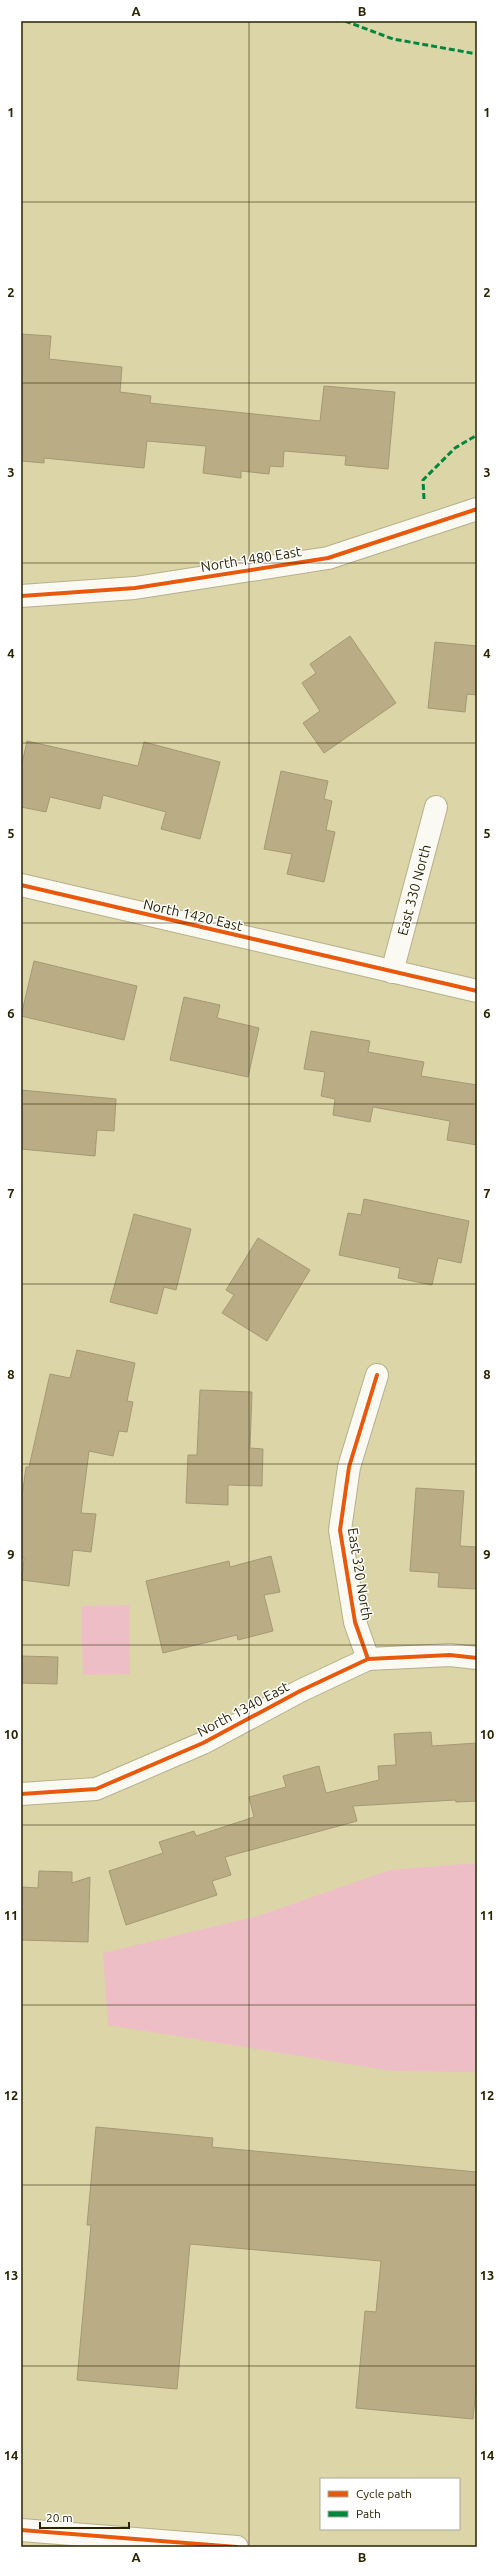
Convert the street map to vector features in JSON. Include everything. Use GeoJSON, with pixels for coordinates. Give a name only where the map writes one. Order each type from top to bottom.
{"type":"FeatureCollection","features":[{"type":"Feature","properties":{"kind":"street","name":"North 1480 East"},"geometry":{"type":"LineString","coordinates":[[21,596],[135,588],[328,558],[477,508]]}},
{"type":"Feature","properties":{"kind":"street","name":"East 330 North"},"geometry":{"type":"LineString","coordinates":[[392,972],[436,807]]}},
{"type":"Feature","properties":{"kind":"street","name":"North 1420 East"},"geometry":{"type":"LineString","coordinates":[[21,885],[477,991]]}},
{"type":"Feature","properties":{"kind":"street","name":"East 320 North"},"geometry":{"type":"LineString","coordinates":[[368,1659],[355,1622],[340,1530],[350,1467],[377,1375]]}},
{"type":"Feature","properties":{"kind":"street","name":"North 1340 East"},"geometry":{"type":"LineString","coordinates":[[21,1794],[96,1789],[203,1744],[300,1691],[368,1659],[450,1655],[477,1658]]}},
{"type":"Feature","properties":{"kind":"street"},"geometry":{"type":"LineString","coordinates":[[21,2530],[118,2542],[237,2547]]}},
{"type":"Feature","properties":{"kind":"shaded area"},"geometry":{"type":"Polygon","coordinates":[[[129,1605],[130,1674],[83,1675],[81,1606],[129,1605]]]}},
{"type":"Feature","properties":{"kind":"shaded area"},"geometry":{"type":"Polygon","coordinates":[[[477,1863],[477,2072],[392,2071],[108,2025],[103,1953],[258,1916],[390,1870],[477,1863]]]}},
{"type":"Feature","properties":{"kind":"building"},"geometry":{"type":"Polygon","coordinates":[[[21,334],[51,336],[49,359],[122,367],[120,392],[151,396],[150,403],[320,421],[324,386],[395,392],[388,469],[345,465],[346,456],[284,451],[283,467],[270,466],[269,474],[241,471],[241,478],[203,473],[206,446],[147,441],[144,468],[44,458],[44,463],[21,461],[21,334]]]}},
{"type":"Feature","properties":{"kind":"building"},"geometry":{"type":"Polygon","coordinates":[[[350,636],[396,703],[324,753],[303,723],[320,711],[302,683],[316,673],[310,664],[350,636]]]}},
{"type":"Feature","properties":{"kind":"building"},"geometry":{"type":"Polygon","coordinates":[[[435,642],[477,646],[477,695],[467,694],[465,712],[428,708],[435,642]]]}},
{"type":"Feature","properties":{"kind":"building"},"geometry":{"type":"Polygon","coordinates":[[[27,741],[138,766],[144,742],[220,762],[200,839],[161,829],[166,812],[103,795],[100,809],[50,797],[46,812],[21,807],[21,768],[27,741]]]}},
{"type":"Feature","properties":{"kind":"building"},"geometry":{"type":"Polygon","coordinates":[[[281,771],[328,781],[324,799],[332,801],[326,830],[335,832],[324,882],[287,874],[292,854],[264,849],[281,771]]]}},
{"type":"Feature","properties":{"kind":"building"},"geometry":{"type":"Polygon","coordinates":[[[34,961],[137,986],[124,1040],[21,1016],[34,961]]]}},
{"type":"Feature","properties":{"kind":"building"},"geometry":{"type":"Polygon","coordinates":[[[184,997],[220,1005],[217,1018],[259,1028],[248,1077],[170,1060],[184,997]]]}},
{"type":"Feature","properties":{"kind":"building"},"geometry":{"type":"Polygon","coordinates":[[[311,1031],[370,1041],[368,1052],[424,1062],[421,1076],[477,1085],[477,1145],[447,1140],[450,1121],[373,1107],[370,1122],[333,1115],[335,1099],[321,1096],[325,1072],[304,1069],[311,1031]]]}},
{"type":"Feature","properties":{"kind":"building"},"geometry":{"type":"Polygon","coordinates":[[[21,1090],[116,1099],[114,1131],[97,1130],[95,1156],[21,1149],[21,1090]]]}},
{"type":"Feature","properties":{"kind":"building"},"geometry":{"type":"Polygon","coordinates":[[[364,1199],[469,1221],[461,1263],[438,1258],[432,1285],[398,1278],[400,1268],[339,1255],[348,1213],[361,1215],[364,1199]]]}},
{"type":"Feature","properties":{"kind":"building"},"geometry":{"type":"Polygon","coordinates":[[[134,1214],[191,1229],[176,1290],[164,1287],[157,1314],[110,1302],[134,1214]]]}},
{"type":"Feature","properties":{"kind":"building"},"geometry":{"type":"Polygon","coordinates":[[[258,1238],[310,1270],[267,1341],[222,1313],[234,1295],[226,1290],[258,1238]]]}},
{"type":"Feature","properties":{"kind":"building"},"geometry":{"type":"Polygon","coordinates":[[[77,1350],[135,1363],[127,1401],[133,1402],[127,1432],[119,1431],[113,1456],[89,1451],[81,1513],[96,1514],[91,1552],[73,1550],[69,1586],[22,1580],[24,1558],[21,1557],[21,1504],[26,1467],[29,1467],[50,1374],[70,1378],[77,1350]]]}},
{"type":"Feature","properties":{"kind":"building"},"geometry":{"type":"Polygon","coordinates":[[[200,1390],[252,1392],[250,1448],[263,1449],[262,1486],[228,1485],[228,1505],[186,1503],[188,1455],[197,1455],[200,1390]]]}},
{"type":"Feature","properties":{"kind":"building"},"geometry":{"type":"Polygon","coordinates":[[[416,1488],[464,1491],[460,1546],[477,1547],[477,1589],[438,1587],[439,1573],[410,1571],[416,1488]]]}},
{"type":"Feature","properties":{"kind":"building"},"geometry":{"type":"Polygon","coordinates":[[[271,1556],[280,1592],[264,1595],[273,1631],[238,1640],[237,1635],[163,1653],[146,1581],[229,1561],[230,1567],[271,1556]]]}},
{"type":"Feature","properties":{"kind":"building"},"geometry":{"type":"Polygon","coordinates":[[[21,1656],[58,1657],[57,1684],[21,1683],[21,1656]]]}},
{"type":"Feature","properties":{"kind":"building"},"geometry":{"type":"Polygon","coordinates":[[[431,1732],[432,1746],[477,1743],[477,1801],[456,1802],[455,1800],[353,1806],[357,1821],[225,1857],[231,1875],[212,1881],[217,1895],[126,1925],[109,1871],[163,1853],[159,1842],[194,1831],[196,1836],[254,1817],[249,1797],[286,1787],[283,1776],[319,1766],[326,1793],[379,1780],[378,1766],[396,1765],[394,1734],[431,1732]]]}},
{"type":"Feature","properties":{"kind":"building"},"geometry":{"type":"Polygon","coordinates":[[[39,1871],[72,1872],[72,1883],[90,1877],[88,1942],[21,1940],[21,1887],[38,1888],[39,1871]]]}},
{"type":"Feature","properties":{"kind":"building"},"geometry":{"type":"Polygon","coordinates":[[[96,2127],[213,2138],[212,2147],[477,2172],[477,2378],[473,2419],[356,2408],[365,2311],[376,2312],[381,2261],[190,2244],[177,2389],[77,2380],[91,2225],[87,2225],[96,2127]]]}},
{"type":"Feature","properties":{"kind":"marked path"},"geometry":{"type":"LineString","coordinates":[[345,21],[393,39],[477,54]]}},
{"type":"Feature","properties":{"kind":"marked path"},"geometry":{"type":"LineString","coordinates":[[424,499],[423,480],[455,448],[477,435]]}},
{"type":"Feature","properties":{"kind":"cycle path"},"geometry":{"type":"LineString","coordinates":[[21,596],[135,588],[328,558],[477,509]]}},
{"type":"Feature","properties":{"kind":"cycle path"},"geometry":{"type":"LineString","coordinates":[[21,885],[477,991]]}},
{"type":"Feature","properties":{"kind":"cycle path"},"geometry":{"type":"LineString","coordinates":[[368,1659],[355,1622],[340,1530],[349,1467],[377,1375]]}},
{"type":"Feature","properties":{"kind":"cycle path"},"geometry":{"type":"LineString","coordinates":[[21,1794],[96,1789],[203,1743],[300,1691],[368,1659],[450,1655],[477,1658]]}},
{"type":"Feature","properties":{"kind":"cycle path"},"geometry":{"type":"LineString","coordinates":[[21,2530],[237,2547]]}}]}
